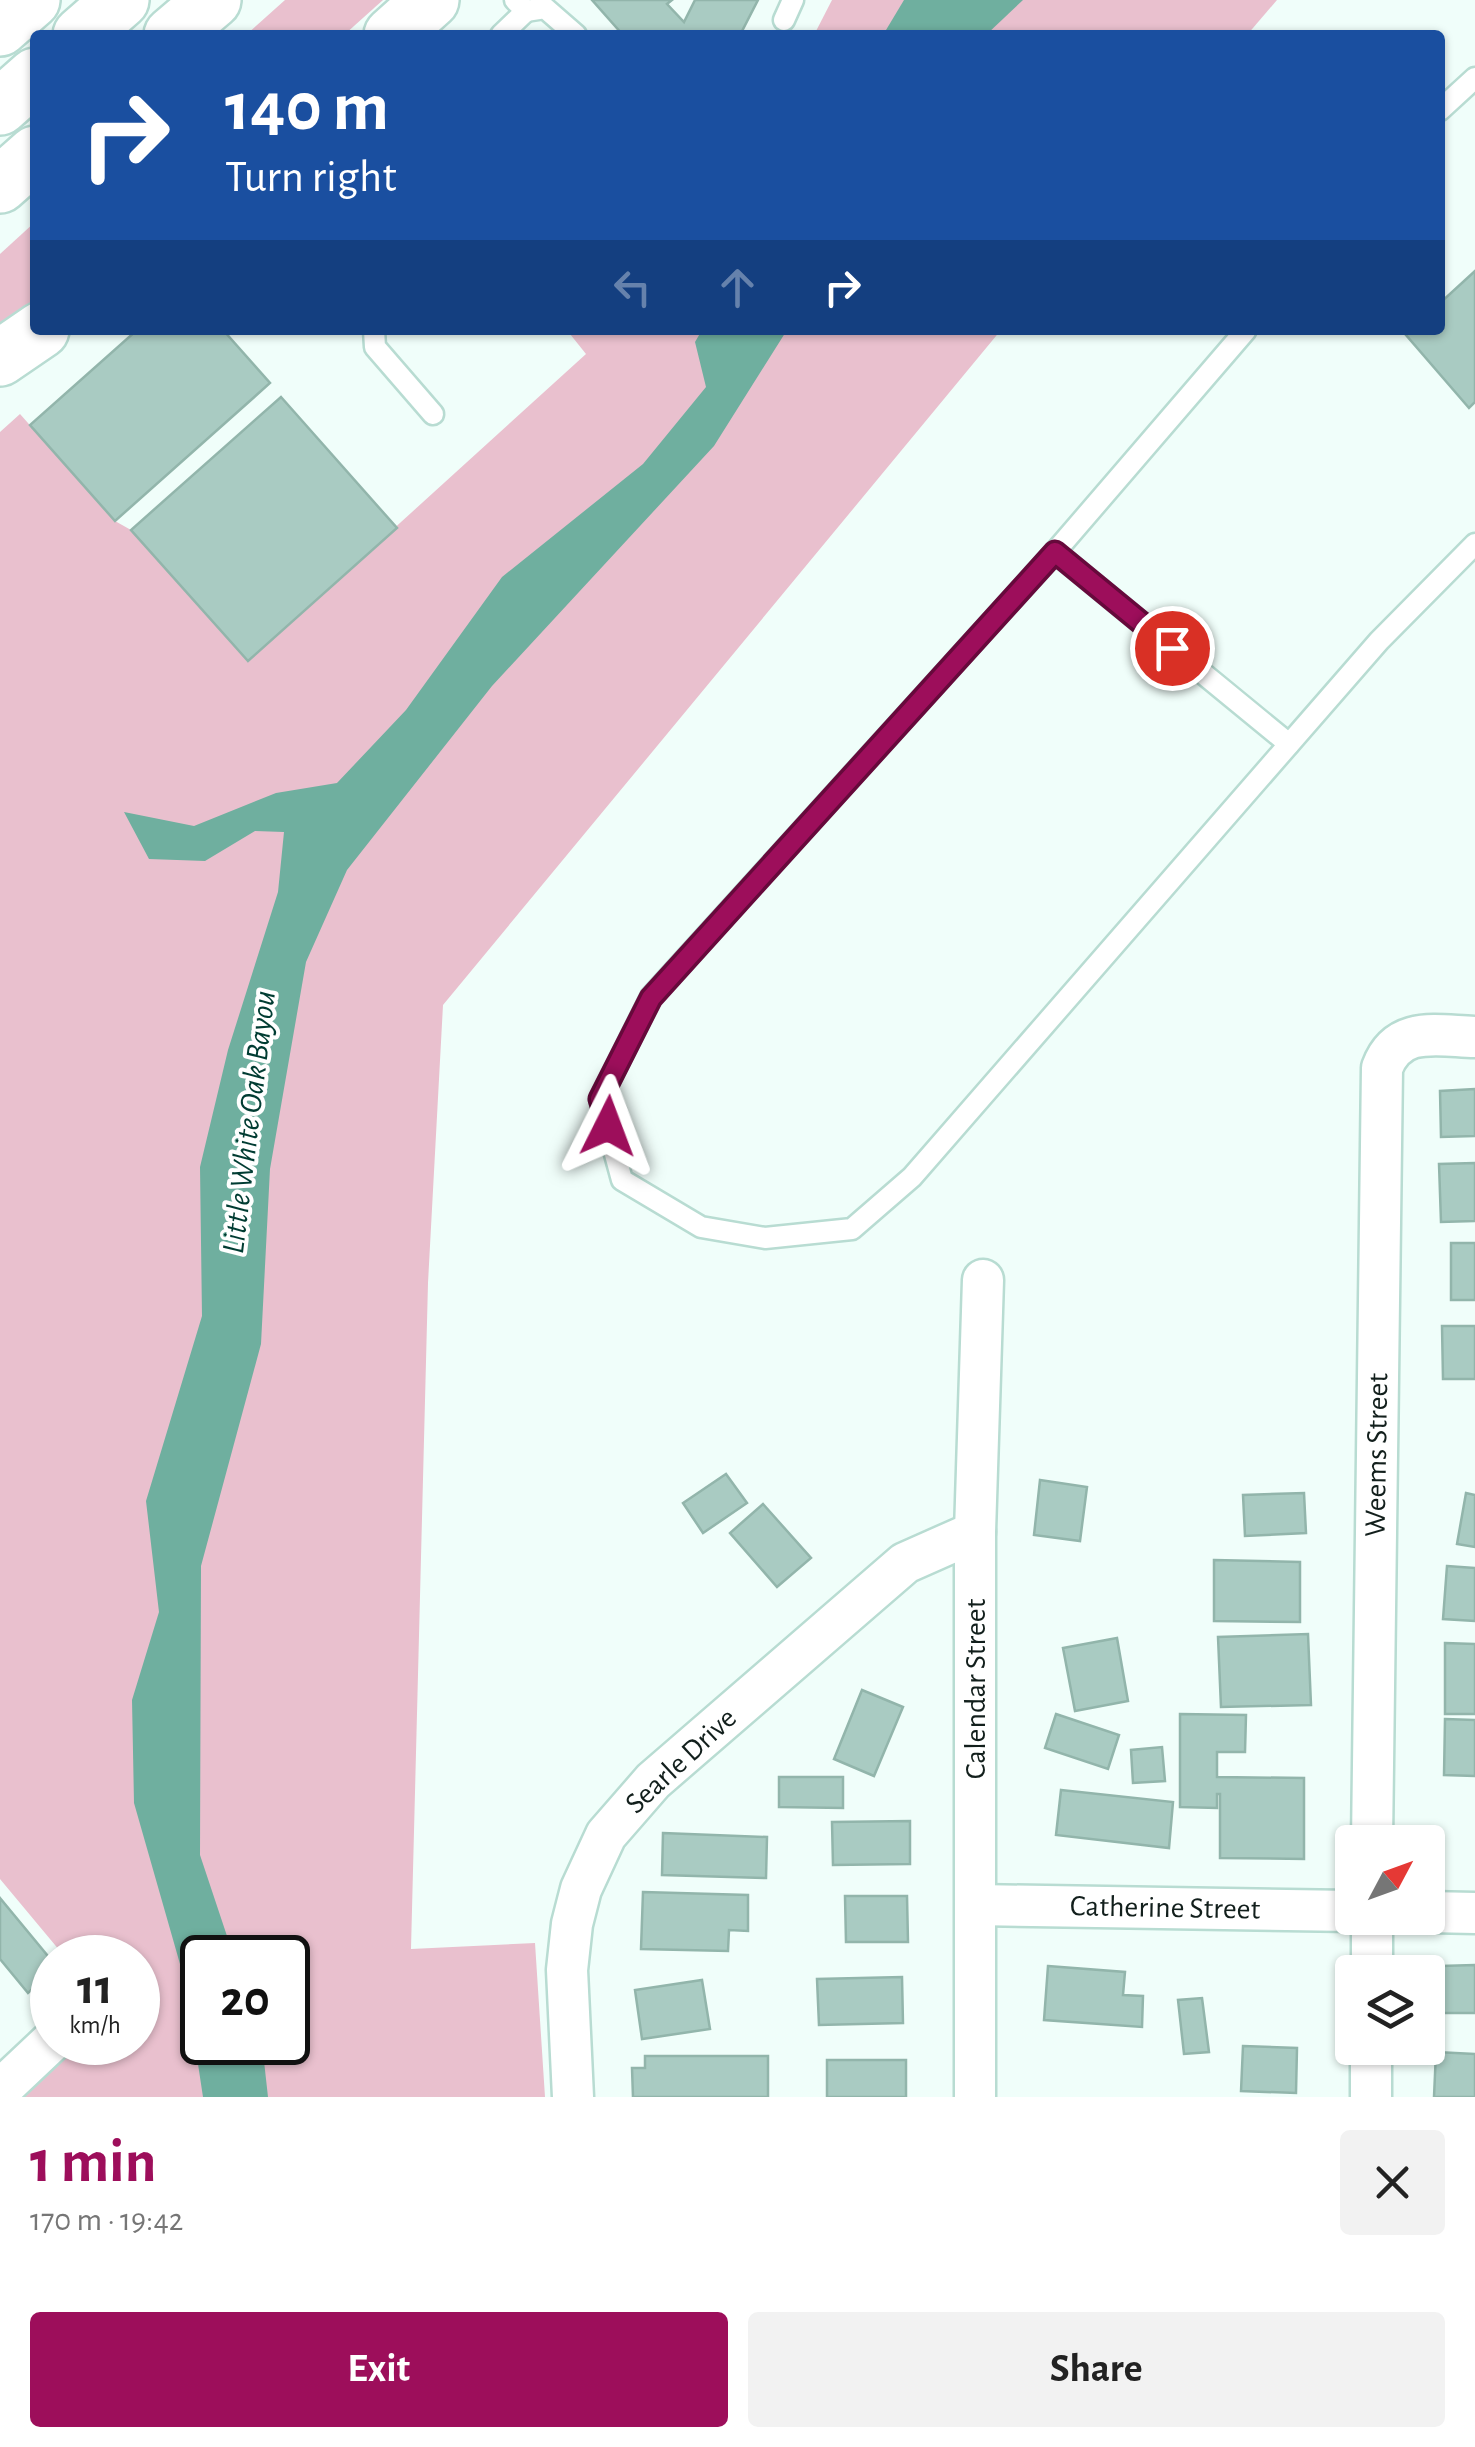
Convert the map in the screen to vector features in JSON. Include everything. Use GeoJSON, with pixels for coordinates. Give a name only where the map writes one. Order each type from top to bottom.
{"type":"FeatureCollection","features":[{"type":"Feature","properties":{"kind":"main road"},"geometry":{"type":"LineString","coordinates":[[0,28],[32,0]]}},
{"type":"Feature","properties":{"kind":"main road"},"geometry":{"type":"LineString","coordinates":[[87,30],[121,0]]}},
{"type":"Feature","properties":{"kind":"main road"},"geometry":{"type":"LineString","coordinates":[[178,30],[212,0]]}},
{"type":"Feature","properties":{"kind":"main road"},"geometry":{"type":"LineString","coordinates":[[397,30],[430,0]]}},
{"type":"Feature","properties":{"kind":"main road"},"geometry":{"type":"LineString","coordinates":[[0,107],[30,80]]}},
{"type":"Feature","properties":{"kind":"main road"},"geometry":{"type":"LineString","coordinates":[[0,185],[30,158]]}},
{"type":"Feature","properties":{"kind":"main road"},"geometry":{"type":"LineString","coordinates":[[0,358],[34,335]]}},
{"type":"Feature","properties":{"kind":"main road"},"geometry":{"type":"LineString","coordinates":[[0,380],[50,335]]}},
{"type":"Feature","properties":{"kind":"street","name":"Weems Street"},"geometry":{"type":"LineString","coordinates":[[1372,1825],[1382,1068],[1396,1042],[1424,1036],[1475,1038]]}},
{"type":"Feature","properties":{"kind":"street","name":"Calendar Street"},"geometry":{"type":"LineString","coordinates":[[974,2097],[975,1532],[983,1280]]}},
{"type":"Feature","properties":{"kind":"street","name":"Searle Drive"},"geometry":{"type":"LineString","coordinates":[[573,2097],[567,1970],[572,1924],[582,1889],[606,1834],[652,1781],[904,1563],[975,1532]]}},
{"type":"Feature","properties":{"kind":"street","name":"Catherine Street"},"geometry":{"type":"LineString","coordinates":[[977,1904],[1335,1911]]}},
{"type":"Feature","properties":{"kind":"street"},"geometry":{"type":"LineString","coordinates":[[1445,1912],[1475,1913]]}},
{"type":"Feature","properties":{"kind":"street"},"geometry":{"type":"LineString","coordinates":[[0,2090],[30,2062]]}},
{"type":"Feature","properties":{"kind":"street"},"geometry":{"type":"LineString","coordinates":[[1372,2065],[1372,2097]]}},
{"type":"Feature","properties":{"kind":"lane"},"geometry":{"type":"LineString","coordinates":[[784,20],[793,0]]}},
{"type":"Feature","properties":{"kind":"lane"},"geometry":{"type":"LineString","coordinates":[[504,30],[521,6],[545,8],[570,30]]}},
{"type":"Feature","properties":{"kind":"lane"},"geometry":{"type":"LineString","coordinates":[[1445,107],[1471,89]]}},
{"type":"Feature","properties":{"kind":"lane"},"geometry":{"type":"LineString","coordinates":[[374,335],[375,347],[433,414]]}},
{"type":"Feature","properties":{"kind":"lane"},"geometry":{"type":"LineString","coordinates":[[1242,335],[1055,552],[651,998],[600,1099],[622,1180],[701,1228],[765,1238],[852,1229],[912,1178],[1379,641],[1475,544]]}},
{"type":"Feature","properties":{"kind":"lane"},"geometry":{"type":"LineString","coordinates":[[1055,552],[1289,744]]}},
{"type":"Feature","properties":{"kind":"shaded area"},"geometry":{"type":"Polygon","coordinates":[[[285,0],[383,0],[350,30],[252,30],[285,0]]]}},
{"type":"Feature","properties":{"kind":"shaded area"},"geometry":{"type":"Polygon","coordinates":[[[832,0],[1277,0],[1251,30],[817,30],[832,0]]]}},
{"type":"Feature","properties":{"kind":"shaded area"},"geometry":{"type":"Polygon","coordinates":[[[30,227],[30,314],[0,340],[0,254],[30,227]]]}},
{"type":"Feature","properties":{"kind":"shaded area"},"geometry":{"type":"Polygon","coordinates":[[[571,335],[997,335],[443,1005],[428,1283],[411,1949],[535,1943],[545,2097],[23,2097],[53,2065],[160,2065],[160,1935],[47,1935],[0,1879],[0,432],[20,414],[248,661],[586,354],[571,335]]]}},
{"type":"Feature","properties":{"kind":"water"},"geometry":{"type":"Polygon","coordinates":[[[904,0],[1023,0],[991,30],[886,30],[904,0]]]}},
{"type":"Feature","properties":{"kind":"water","name":"Little White Oak Bayou"},"geometry":{"type":"Polygon","coordinates":[[[699,335],[784,335],[714,446],[492,686],[347,870],[306,962],[270,1169],[261,1344],[201,1566],[200,1855],[227,1935],[180,1935],[180,1964],[134,1803],[132,1700],[159,1612],[146,1501],[202,1316],[200,1167],[228,1050],[278,892],[284,832],[255,831],[205,861],[149,859],[124,812],[194,826],[276,793],[337,783],[406,710],[502,577],[643,464],[706,387],[695,342],[699,335]]]}},
{"type":"Feature","properties":{"kind":"water"},"geometry":{"type":"Polygon","coordinates":[[[198,2065],[264,2065],[268,2097],[203,2097],[198,2065]]]}},
{"type":"Feature","properties":{"kind":"building"},"geometry":{"type":"Polygon","coordinates":[[[592,0],[672,0],[667,4],[684,22],[695,0],[758,0],[743,30],[619,30],[592,0]]]}},
{"type":"Feature","properties":{"kind":"building"},"geometry":{"type":"Polygon","coordinates":[[[1475,271],[1475,402],[1469,408],[1406,335],[1445,335],[1445,298],[1475,271]]]}},
{"type":"Feature","properties":{"kind":"building"},"geometry":{"type":"Polygon","coordinates":[[[131,335],[227,335],[270,383],[115,521],[30,425],[131,335]]]}},
{"type":"Feature","properties":{"kind":"building"},"geometry":{"type":"Polygon","coordinates":[[[281,397],[397,528],[248,661],[131,530],[281,397]]]}},
{"type":"Feature","properties":{"kind":"building"},"geometry":{"type":"Polygon","coordinates":[[[1475,1089],[1475,1136],[1441,1137],[1440,1091],[1475,1089]]]}},
{"type":"Feature","properties":{"kind":"building"},"geometry":{"type":"Polygon","coordinates":[[[1475,1163],[1475,1221],[1441,1222],[1439,1164],[1475,1163]]]}},
{"type":"Feature","properties":{"kind":"building"},"geometry":{"type":"Polygon","coordinates":[[[1451,1243],[1475,1243],[1475,1300],[1451,1300],[1451,1243]]]}},
{"type":"Feature","properties":{"kind":"building"},"geometry":{"type":"Polygon","coordinates":[[[1442,1326],[1475,1326],[1475,1379],[1443,1379],[1442,1326]]]}},
{"type":"Feature","properties":{"kind":"building"},"geometry":{"type":"Polygon","coordinates":[[[726,1474],[747,1503],[703,1533],[683,1503],[726,1474]]]}},
{"type":"Feature","properties":{"kind":"building"},"geometry":{"type":"Polygon","coordinates":[[[1040,1480],[1087,1487],[1080,1541],[1034,1535],[1040,1480]]]}},
{"type":"Feature","properties":{"kind":"building"},"geometry":{"type":"Polygon","coordinates":[[[1304,1493],[1306,1533],[1245,1536],[1243,1495],[1304,1493]]]}},
{"type":"Feature","properties":{"kind":"building"},"geometry":{"type":"Polygon","coordinates":[[[1466,1493],[1475,1495],[1475,1547],[1457,1544],[1466,1493]]]}},
{"type":"Feature","properties":{"kind":"building"},"geometry":{"type":"Polygon","coordinates":[[[763,1504],[811,1558],[777,1587],[730,1533],[763,1504]]]}},
{"type":"Feature","properties":{"kind":"building"},"geometry":{"type":"Polygon","coordinates":[[[1214,1560],[1300,1562],[1300,1622],[1214,1621],[1214,1560]]]}},
{"type":"Feature","properties":{"kind":"building"},"geometry":{"type":"Polygon","coordinates":[[[1447,1566],[1475,1568],[1475,1621],[1443,1619],[1447,1566]]]}},
{"type":"Feature","properties":{"kind":"building"},"geometry":{"type":"Polygon","coordinates":[[[1308,1634],[1311,1705],[1221,1707],[1218,1637],[1308,1634]]]}},
{"type":"Feature","properties":{"kind":"building"},"geometry":{"type":"Polygon","coordinates":[[[1117,1638],[1128,1701],[1075,1711],[1063,1648],[1117,1638]]]}},
{"type":"Feature","properties":{"kind":"building"},"geometry":{"type":"Polygon","coordinates":[[[1445,1643],[1475,1644],[1475,1714],[1445,1714],[1445,1643]]]}},
{"type":"Feature","properties":{"kind":"building"},"geometry":{"type":"Polygon","coordinates":[[[862,1690],[903,1707],[874,1776],[834,1759],[862,1690]]]}},
{"type":"Feature","properties":{"kind":"building"},"geometry":{"type":"Polygon","coordinates":[[[1056,1714],[1119,1735],[1108,1769],[1045,1748],[1056,1714]]]}},
{"type":"Feature","properties":{"kind":"building"},"geometry":{"type":"Polygon","coordinates":[[[1180,1714],[1246,1715],[1245,1752],[1217,1752],[1217,1777],[1304,1778],[1304,1859],[1220,1858],[1220,1794],[1217,1808],[1180,1807],[1180,1714]]]}},
{"type":"Feature","properties":{"kind":"building"},"geometry":{"type":"Polygon","coordinates":[[[1445,1719],[1475,1720],[1475,1776],[1444,1775],[1445,1719]]]}},
{"type":"Feature","properties":{"kind":"building"},"geometry":{"type":"Polygon","coordinates":[[[1162,1747],[1165,1781],[1133,1783],[1131,1750],[1162,1747]]]}},
{"type":"Feature","properties":{"kind":"building"},"geometry":{"type":"Polygon","coordinates":[[[779,1777],[843,1777],[843,1808],[779,1807],[779,1777]]]}},
{"type":"Feature","properties":{"kind":"building"},"geometry":{"type":"Polygon","coordinates":[[[1061,1790],[1173,1802],[1169,1848],[1056,1835],[1061,1790]]]}},
{"type":"Feature","properties":{"kind":"building"},"geometry":{"type":"Polygon","coordinates":[[[910,1821],[910,1864],[833,1865],[832,1822],[910,1821]]]}},
{"type":"Feature","properties":{"kind":"building"},"geometry":{"type":"Polygon","coordinates":[[[663,1833],[767,1837],[766,1878],[662,1875],[663,1833]]]}},
{"type":"Feature","properties":{"kind":"building"},"geometry":{"type":"Polygon","coordinates":[[[643,1892],[748,1895],[748,1931],[729,1930],[728,1951],[641,1949],[643,1892]]]}},
{"type":"Feature","properties":{"kind":"building"},"geometry":{"type":"Polygon","coordinates":[[[845,1896],[907,1896],[908,1942],[846,1942],[845,1896]]]}},
{"type":"Feature","properties":{"kind":"building"},"geometry":{"type":"Polygon","coordinates":[[[0,1898],[31,1935],[30,1991],[0,1959],[0,1898]]]}},
{"type":"Feature","properties":{"kind":"building"},"geometry":{"type":"Polygon","coordinates":[[[1475,1965],[1475,2013],[1445,2013],[1445,1966],[1475,1965]]]}},
{"type":"Feature","properties":{"kind":"building"},"geometry":{"type":"Polygon","coordinates":[[[1048,1966],[1125,1972],[1123,1995],[1143,1996],[1142,2027],[1044,2020],[1048,1966]]]}},
{"type":"Feature","properties":{"kind":"building"},"geometry":{"type":"Polygon","coordinates":[[[902,1977],[903,2023],[819,2025],[817,1979],[902,1977]]]}},
{"type":"Feature","properties":{"kind":"building"},"geometry":{"type":"Polygon","coordinates":[[[702,1980],[710,2029],[642,2039],[635,1990],[702,1980]]]}},
{"type":"Feature","properties":{"kind":"building"},"geometry":{"type":"Polygon","coordinates":[[[1202,1998],[1209,2052],[1184,2054],[1178,2000],[1202,1998]]]}},
{"type":"Feature","properties":{"kind":"building"},"geometry":{"type":"Polygon","coordinates":[[[1243,2046],[1297,2048],[1296,2093],[1241,2091],[1243,2046]]]}},
{"type":"Feature","properties":{"kind":"building"},"geometry":{"type":"Polygon","coordinates":[[[1445,2052],[1475,2054],[1475,2097],[1434,2097],[1435,2065],[1445,2065],[1445,2052]]]}},
{"type":"Feature","properties":{"kind":"building"},"geometry":{"type":"Polygon","coordinates":[[[645,2056],[768,2056],[768,2097],[633,2097],[632,2068],[645,2068],[645,2056]]]}},
{"type":"Feature","properties":{"kind":"building"},"geometry":{"type":"Polygon","coordinates":[[[827,2060],[906,2060],[906,2097],[827,2097],[827,2060]]]}},
{"type":"Feature","properties":{"kind":"route"},"geometry":{"type":"LineString","coordinates":[[608,1126],[600,1099],[651,998],[1055,552],[1172,648]]}}]}
